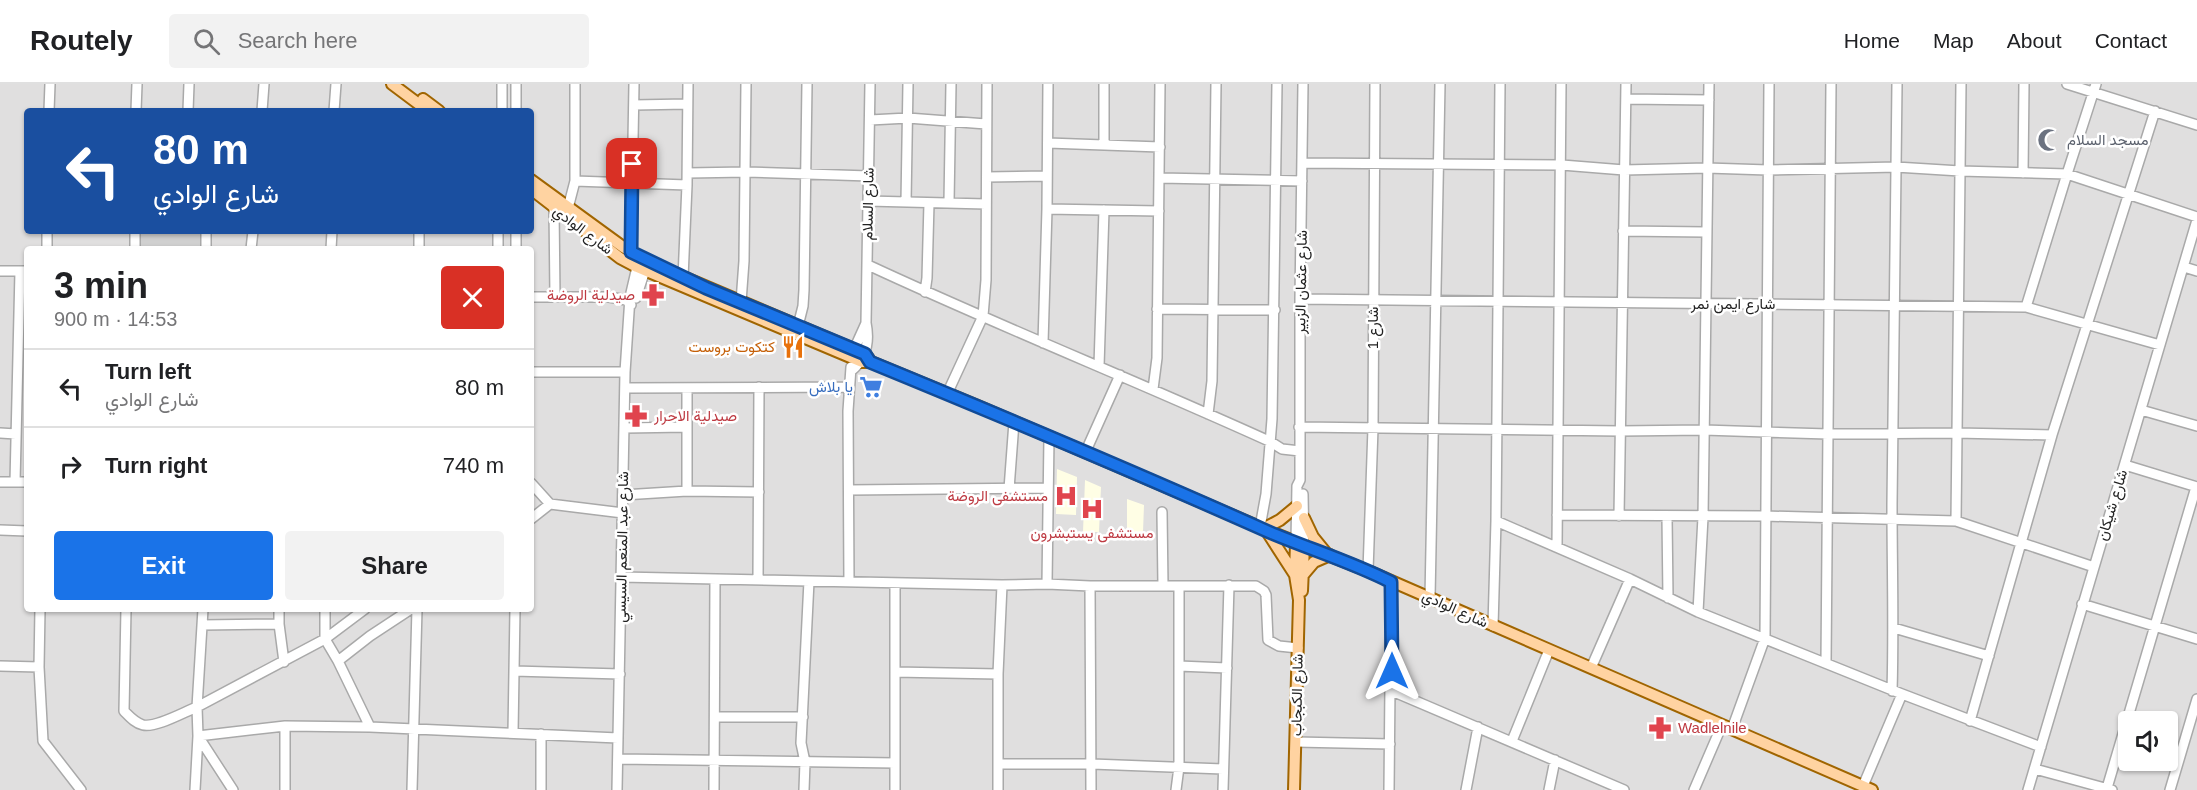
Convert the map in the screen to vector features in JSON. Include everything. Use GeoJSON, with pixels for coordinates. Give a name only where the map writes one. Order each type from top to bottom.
{"type":"FeatureCollection","features":[{"type":"Feature","properties":{"kind":"main road"},"geometry":{"type":"LineString","coordinates":[[392,84],[423,108]]}},
{"type":"Feature","properties":{"kind":"main road"},"geometry":{"type":"LineString","coordinates":[[404,84],[435,108]]}},
{"type":"Feature","properties":{"kind":"main road","name":"شارع الوادي"},"geometry":{"type":"LineString","coordinates":[[534,182],[631,252],[683,278],[798,326],[866,360],[1263,529],[1368,571],[1867,788]]}},
{"type":"Feature","properties":{"kind":"main road","name":"شارع الوادي"},"geometry":{"type":"LineString","coordinates":[[534,191],[621,258],[852,353]]}},
{"type":"Feature","properties":{"kind":"main road"},"geometry":{"type":"LineString","coordinates":[[1297,506],[1285,518],[1263,529],[1299,575]]}},
{"type":"Feature","properties":{"kind":"main road"},"geometry":{"type":"LineString","coordinates":[[1299,575],[1328,554],[1310,532],[1304,518]]}},
{"type":"Feature","properties":{"kind":"main road"},"geometry":{"type":"LineString","coordinates":[[1299,575],[1300,544]]}},
{"type":"Feature","properties":{"kind":"main road","name":"شارع الكبجاب"},"geometry":{"type":"LineString","coordinates":[[1294,790],[1299,575]]}},
{"type":"Feature","properties":{"kind":"street"},"geometry":{"type":"LineString","coordinates":[[49,108],[50,84]]}},
{"type":"Feature","properties":{"kind":"street"},"geometry":{"type":"LineString","coordinates":[[136,108],[137,84]]}},
{"type":"Feature","properties":{"kind":"street"},"geometry":{"type":"LineString","coordinates":[[188,108],[189,84]]}},
{"type":"Feature","properties":{"kind":"street"},"geometry":{"type":"LineString","coordinates":[[262,108],[264,84]]}},
{"type":"Feature","properties":{"kind":"street"},"geometry":{"type":"LineString","coordinates":[[334,108],[336,84]]}},
{"type":"Feature","properties":{"kind":"street"},"geometry":{"type":"LineString","coordinates":[[502,84],[502,108]]}},
{"type":"Feature","properties":{"kind":"street"},"geometry":{"type":"LineString","coordinates":[[516,84],[516,108]]}},
{"type":"Feature","properties":{"kind":"street"},"geometry":{"type":"LineString","coordinates":[[568,208],[575,180],[575,84]]}},
{"type":"Feature","properties":{"kind":"street"},"geometry":{"type":"LineString","coordinates":[[631,252],[634,84]]}},
{"type":"Feature","properties":{"kind":"street"},"geometry":{"type":"LineString","coordinates":[[683,278],[688,173],[688,84]]}},
{"type":"Feature","properties":{"kind":"street"},"geometry":{"type":"LineString","coordinates":[[741,302],[746,172],[746,84]]}},
{"type":"Feature","properties":{"kind":"street"},"geometry":{"type":"LineString","coordinates":[[798,326],[804,290],[807,84]]}},
{"type":"Feature","properties":{"kind":"street","name":"شارع السلام"},"geometry":{"type":"LineString","coordinates":[[866,360],[870,84]]}},
{"type":"Feature","properties":{"kind":"street"},"geometry":{"type":"LineString","coordinates":[[906,202],[908,84]]}},
{"type":"Feature","properties":{"kind":"street"},"geometry":{"type":"LineString","coordinates":[[949,202],[951,84]]}},
{"type":"Feature","properties":{"kind":"street"},"geometry":{"type":"LineString","coordinates":[[947,394],[983,316],[986,280],[987,84]]}},
{"type":"Feature","properties":{"kind":"street"},"geometry":{"type":"LineString","coordinates":[[1043,343],[1048,84]]}},
{"type":"Feature","properties":{"kind":"street"},"geometry":{"type":"LineString","coordinates":[[1104,84],[1104,145]]}},
{"type":"Feature","properties":{"kind":"street"},"geometry":{"type":"LineString","coordinates":[[1153,389],[1157,358],[1160,84]]}},
{"type":"Feature","properties":{"kind":"street"},"geometry":{"type":"LineString","coordinates":[[1208,414],[1212,381],[1216,84]]}},
{"type":"Feature","properties":{"kind":"street"},"geometry":{"type":"LineString","coordinates":[[1263,529],[1271,442],[1277,84]]}},
{"type":"Feature","properties":{"kind":"street","name":"شارع عثمان الزبير"},"geometry":{"type":"LineString","coordinates":[[1300,544],[1297,506],[1300,480],[1303,84]]}},
{"type":"Feature","properties":{"kind":"street","name":"شارع 1"},"geometry":{"type":"LineString","coordinates":[[1368,571],[1373,428],[1375,84]]}},
{"type":"Feature","properties":{"kind":"street"},"geometry":{"type":"LineString","coordinates":[[1430,598],[1440,84]]}},
{"type":"Feature","properties":{"kind":"street"},"geometry":{"type":"LineString","coordinates":[[1493,626],[1500,84]]}},
{"type":"Feature","properties":{"kind":"street"},"geometry":{"type":"LineString","coordinates":[[1557,547],[1562,84]]}},
{"type":"Feature","properties":{"kind":"street"},"geometry":{"type":"LineString","coordinates":[[1618,516],[1626,84]]}},
{"type":"Feature","properties":{"kind":"street"},"geometry":{"type":"LineString","coordinates":[[1698,612],[1703,517],[1709,84]]}},
{"type":"Feature","properties":{"kind":"street"},"geometry":{"type":"LineString","coordinates":[[1694,790],[1727,727],[1765,638],[1769,84]]}},
{"type":"Feature","properties":{"kind":"street"},"geometry":{"type":"LineString","coordinates":[[1826,663],[1831,84]]}},
{"type":"Feature","properties":{"kind":"street"},"geometry":{"type":"LineString","coordinates":[[1867,788],[1897,693],[1892,519],[1897,84]]}},
{"type":"Feature","properties":{"kind":"street"},"geometry":{"type":"LineString","coordinates":[[1956,520],[1961,84]]}},
{"type":"Feature","properties":{"kind":"street"},"geometry":{"type":"LineString","coordinates":[[2023,173],[2024,84]]}},
{"type":"Feature","properties":{"kind":"street"},"geometry":{"type":"LineString","coordinates":[[2067,84],[2095,88],[2197,125]]}},
{"type":"Feature","properties":{"kind":"street"},"geometry":{"type":"LineString","coordinates":[[2026,307],[2095,88]]}},
{"type":"Feature","properties":{"kind":"street"},"geometry":{"type":"LineString","coordinates":[[1626,99],[1709,100]]}},
{"type":"Feature","properties":{"kind":"street"},"geometry":{"type":"LineString","coordinates":[[634,105],[687,105]]}},
{"type":"Feature","properties":{"kind":"street"},"geometry":{"type":"LineString","coordinates":[[1971,721],[2052,435],[2155,111]]}},
{"type":"Feature","properties":{"kind":"street"},"geometry":{"type":"LineString","coordinates":[[870,120],[908,118],[986,124]]}},
{"type":"Feature","properties":{"kind":"street"},"geometry":{"type":"LineString","coordinates":[[1048,143],[1160,147]]}},
{"type":"Feature","properties":{"kind":"street"},"geometry":{"type":"LineString","coordinates":[[1302,163],[1562,165],[1624,170],[1707,168],[1829,170],[1896,167],[2067,174],[2197,219]]}},
{"type":"Feature","properties":{"kind":"street"},"geometry":{"type":"LineString","coordinates":[[688,173],[746,172],[869,176]]}},
{"type":"Feature","properties":{"kind":"street"},"geometry":{"type":"LineString","coordinates":[[987,177],[1047,176]]}},
{"type":"Feature","properties":{"kind":"street"},"geometry":{"type":"LineString","coordinates":[[1160,178],[1302,181]]}},
{"type":"Feature","properties":{"kind":"street"},"geometry":{"type":"LineString","coordinates":[[575,180],[687,185]]}},
{"type":"Feature","properties":{"kind":"street"},"geometry":{"type":"LineString","coordinates":[[868,201],[986,204]]}},
{"type":"Feature","properties":{"kind":"street"},"geometry":{"type":"LineString","coordinates":[[925,292],[929,203]]}},
{"type":"Feature","properties":{"kind":"street"},"geometry":{"type":"LineString","coordinates":[[554,208],[555,297]]}},
{"type":"Feature","properties":{"kind":"street"},"geometry":{"type":"LineString","coordinates":[[1047,208],[1159,211]]}},
{"type":"Feature","properties":{"kind":"street"},"geometry":{"type":"LineString","coordinates":[[1099,366],[1104,210]]}},
{"type":"Feature","properties":{"kind":"street","name":"شارع شيكان"},"geometry":{"type":"LineString","coordinates":[[2028,790],[2197,219]]}},
{"type":"Feature","properties":{"kind":"street"},"geometry":{"type":"LineString","coordinates":[[1623,231],[1706,232]]}},
{"type":"Feature","properties":{"kind":"street"},"geometry":{"type":"LineString","coordinates":[[868,265],[925,292],[1153,389],[1282,449],[1300,451]]}},
{"type":"Feature","properties":{"kind":"street"},"geometry":{"type":"LineString","coordinates":[[2184,267],[2197,271]]}},
{"type":"Feature","properties":{"kind":"street","name":"شارع عبد المنعم السيسي"},"geometry":{"type":"LineString","coordinates":[[617,790],[625,372],[632,287],[641,268]]}},
{"type":"Feature","properties":{"kind":"street"},"geometry":{"type":"LineString","coordinates":[[0,271],[23,271],[15,482]]}},
{"type":"Feature","properties":{"kind":"street"},"geometry":{"type":"LineString","coordinates":[[534,297],[609,297],[626,300],[631,305]]}},
{"type":"Feature","properties":{"kind":"street","name":"شارع ايمن نمر"},"geometry":{"type":"LineString","coordinates":[[1300,299],[2026,307],[2160,345]]}},
{"type":"Feature","properties":{"kind":"street"},"geometry":{"type":"LineString","coordinates":[[1157,309],[1275,310]]}},
{"type":"Feature","properties":{"kind":"street","name":"شارع السلام"},"geometry":{"type":"LineString","coordinates":[[852,353],[866,323]]}},
{"type":"Feature","properties":{"kind":"street"},"geometry":{"type":"LineString","coordinates":[[849,582],[849,387],[852,353]]}},
{"type":"Feature","properties":{"kind":"street"},"geometry":{"type":"LineString","coordinates":[[851,371],[866,360]]}},
{"type":"Feature","properties":{"kind":"street"},"geometry":{"type":"LineString","coordinates":[[534,372],[625,372]]}},
{"type":"Feature","properties":{"kind":"street"},"geometry":{"type":"LineString","coordinates":[[1085,453],[1120,375]]}},
{"type":"Feature","properties":{"kind":"street"},"geometry":{"type":"LineString","coordinates":[[759,387],[759,580]]}},
{"type":"Feature","properties":{"kind":"street"},"geometry":{"type":"LineString","coordinates":[[625,388],[849,387]]}},
{"type":"Feature","properties":{"kind":"street"},"geometry":{"type":"LineString","coordinates":[[687,388],[687,491]]}},
{"type":"Feature","properties":{"kind":"street"},"geometry":{"type":"LineString","coordinates":[[2141,410],[2197,426]]}},
{"type":"Feature","properties":{"kind":"street"},"geometry":{"type":"LineString","coordinates":[[1009,489],[1014,422]]}},
{"type":"Feature","properties":{"kind":"street"},"geometry":{"type":"LineString","coordinates":[[624,428],[686,426]]}},
{"type":"Feature","properties":{"kind":"street"},"geometry":{"type":"LineString","coordinates":[[1299,427],[2052,435]]}},
{"type":"Feature","properties":{"kind":"street"},"geometry":{"type":"LineString","coordinates":[[0,433],[16,434]]}},
{"type":"Feature","properties":{"kind":"street"},"geometry":{"type":"LineString","coordinates":[[1047,584],[1049,437]]}},
{"type":"Feature","properties":{"kind":"street"},"geometry":{"type":"LineString","coordinates":[[16,449],[24,450]]}},
{"type":"Feature","properties":{"kind":"street"},"geometry":{"type":"LineString","coordinates":[[2035,769],[2109,789],[2154,626],[2197,487],[2125,465]]}},
{"type":"Feature","properties":{"kind":"street","name":"شارع عثمان الزبير"},"geometry":{"type":"LineString","coordinates":[[1300,480],[1303,487],[1304,518],[1300,544]]}},
{"type":"Feature","properties":{"kind":"street"},"geometry":{"type":"LineString","coordinates":[[0,482],[24,482]]}},
{"type":"Feature","properties":{"kind":"street"},"geometry":{"type":"LineString","coordinates":[[534,486],[550,504],[623,513]]}},
{"type":"Feature","properties":{"kind":"street"},"geometry":{"type":"LineString","coordinates":[[849,490],[1048,488]]}},
{"type":"Feature","properties":{"kind":"street"},"geometry":{"type":"LineString","coordinates":[[623,495],[687,491],[759,492]]}},
{"type":"Feature","properties":{"kind":"street"},"geometry":{"type":"LineString","coordinates":[[534,517],[550,504]]}},
{"type":"Feature","properties":{"kind":"street"},"geometry":{"type":"LineString","coordinates":[[1162,512],[1163,586]]}},
{"type":"Feature","properties":{"kind":"street"},"geometry":{"type":"LineString","coordinates":[[1557,515],[1956,520],[2094,567]]}},
{"type":"Feature","properties":{"kind":"street"},"geometry":{"type":"LineString","coordinates":[[1667,517],[1668,598]]}},
{"type":"Feature","properties":{"kind":"street"},"geometry":{"type":"LineString","coordinates":[[1496,521],[1630,579],[1698,612],[1897,693],[2041,747]]}},
{"type":"Feature","properties":{"kind":"street"},"geometry":{"type":"LineString","coordinates":[[0,530],[24,531]]}},
{"type":"Feature","properties":{"kind":"street"},"geometry":{"type":"LineString","coordinates":[[621,577],[1002,585],[1256,586],[1264,591],[1268,603],[1268,640],[1279,646],[1298,648]]}},
{"type":"Feature","properties":{"kind":"street"},"geometry":{"type":"LineString","coordinates":[[714,790],[715,579]]}},
{"type":"Feature","properties":{"kind":"street"},"geometry":{"type":"LineString","coordinates":[[1591,668],[1630,579]]}},
{"type":"Feature","properties":{"kind":"street"},"geometry":{"type":"LineString","coordinates":[[804,790],[805,762],[801,743],[809,581]]}},
{"type":"Feature","properties":{"kind":"street"},"geometry":{"type":"LineString","coordinates":[[1389,790],[1392,691],[1391,582]]}},
{"type":"Feature","properties":{"kind":"street"},"geometry":{"type":"LineString","coordinates":[[895,583],[895,790]]}},
{"type":"Feature","properties":{"kind":"street"},"geometry":{"type":"LineString","coordinates":[[998,790],[998,674],[1002,585]]}},
{"type":"Feature","properties":{"kind":"street"},"geometry":{"type":"LineString","coordinates":[[1223,790],[1229,585]]}},
{"type":"Feature","properties":{"kind":"street"},"geometry":{"type":"LineString","coordinates":[[1090,586],[1091,790]]}},
{"type":"Feature","properties":{"kind":"street"},"geometry":{"type":"LineString","coordinates":[[1176,790],[1179,767],[1179,587]]}},
{"type":"Feature","properties":{"kind":"street"},"geometry":{"type":"LineString","coordinates":[[2082,604],[2197,639]]}},
{"type":"Feature","properties":{"kind":"street"},"geometry":{"type":"LineString","coordinates":[[40,612],[39,667],[43,741],[81,790]]}},
{"type":"Feature","properties":{"kind":"street"},"geometry":{"type":"LineString","coordinates":[[126,612],[124,711],[144,726],[155,725],[197,706],[284,662],[325,639],[361,612]]}},
{"type":"Feature","properties":{"kind":"street"},"geometry":{"type":"LineString","coordinates":[[195,790],[203,612]]}},
{"type":"Feature","properties":{"kind":"street"},"geometry":{"type":"LineString","coordinates":[[279,612],[284,662]]}},
{"type":"Feature","properties":{"kind":"street"},"geometry":{"type":"LineString","coordinates":[[325,612],[325,639],[370,727]]}},
{"type":"Feature","properties":{"kind":"street"},"geometry":{"type":"LineString","coordinates":[[338,661],[406,612]]}},
{"type":"Feature","properties":{"kind":"street"},"geometry":{"type":"LineString","coordinates":[[412,790],[417,612]]}},
{"type":"Feature","properties":{"kind":"street"},"geometry":{"type":"LineString","coordinates":[[513,733],[514,612]]}},
{"type":"Feature","properties":{"kind":"street"},"geometry":{"type":"LineString","coordinates":[[202,625],[279,624]]}},
{"type":"Feature","properties":{"kind":"street"},"geometry":{"type":"LineString","coordinates":[[1894,628],[1989,656]]}},
{"type":"Feature","properties":{"kind":"street"},"geometry":{"type":"LineString","coordinates":[[1512,741],[1549,650]]}},
{"type":"Feature","properties":{"kind":"street"},"geometry":{"type":"LineString","coordinates":[[0,666],[39,667]]}},
{"type":"Feature","properties":{"kind":"street"},"geometry":{"type":"LineString","coordinates":[[1179,666],[1227,668]]}},
{"type":"Feature","properties":{"kind":"street"},"geometry":{"type":"LineString","coordinates":[[514,671],[620,674]]}},
{"type":"Feature","properties":{"kind":"street"},"geometry":{"type":"LineString","coordinates":[[895,672],[998,674]]}},
{"type":"Feature","properties":{"kind":"street"},"geometry":{"type":"LineString","coordinates":[[1392,691],[1624,790]]}},
{"type":"Feature","properties":{"kind":"street"},"geometry":{"type":"LineString","coordinates":[[2170,790],[2197,699]]}},
{"type":"Feature","properties":{"kind":"street"},"geometry":{"type":"LineString","coordinates":[[715,717],[803,717]]}},
{"type":"Feature","properties":{"kind":"street"},"geometry":{"type":"LineString","coordinates":[[198,736],[285,726],[414,728],[618,738]]}},
{"type":"Feature","properties":{"kind":"street"},"geometry":{"type":"LineString","coordinates":[[285,726],[285,790]]}},
{"type":"Feature","properties":{"kind":"street"},"geometry":{"type":"LineString","coordinates":[[1466,790],[1478,727]]}},
{"type":"Feature","properties":{"kind":"street"},"geometry":{"type":"LineString","coordinates":[[541,734],[541,790]]}},
{"type":"Feature","properties":{"kind":"street"},"geometry":{"type":"LineString","coordinates":[[2186,735],[2197,739]]}},
{"type":"Feature","properties":{"kind":"street"},"geometry":{"type":"LineString","coordinates":[[198,736],[233,790]]}},
{"type":"Feature","properties":{"kind":"street"},"geometry":{"type":"LineString","coordinates":[[1296,742],[1390,744]]}},
{"type":"Feature","properties":{"kind":"street"},"geometry":{"type":"LineString","coordinates":[[618,759],[895,763]]}},
{"type":"Feature","properties":{"kind":"street"},"geometry":{"type":"LineString","coordinates":[[1549,790],[1555,760]]}},
{"type":"Feature","properties":{"kind":"street"},"geometry":{"type":"LineString","coordinates":[[998,764],[1092,764],[1224,769]]}},
{"type":"Feature","properties":{"kind":"shaded area"},"geometry":{"type":"Polygon","coordinates":[[[0,84],[2197,84],[2197,790],[0,790],[0,84]]]}},
{"type":"Feature","properties":{"kind":"shaded area"},"geometry":{"type":"Polygon","coordinates":[[[137,234],[201,234],[201,246],[136,246],[137,234]]]}},
{"type":"Feature","properties":{"kind":"shaded area","name":"مستشفى الروضة"},"geometry":{"type":"Polygon","coordinates":[[[1057,469],[1077,477],[1076,515],[1056,514],[1057,469]]]}},
{"type":"Feature","properties":{"kind":"shaded area","name":"مستشفى يستبشرون"},"geometry":{"type":"Polygon","coordinates":[[[1085,480],[1101,487],[1099,532],[1083,532],[1085,480]]]}},
{"type":"Feature","properties":{"kind":"shaded area"},"geometry":{"type":"Polygon","coordinates":[[[1127,499],[1144,505],[1143,532],[1127,532],[1127,499]]]}},
{"type":"Feature","properties":{"kind":"place","name":"مسجد السلام"},"geometry":{"type":"Point","coordinates":[2049,140]}},
{"type":"Feature","properties":{"kind":"place","name":"صيدلية الروضة"},"geometry":{"type":"Point","coordinates":[653,295]}},
{"type":"Feature","properties":{"kind":"place","name":"كتكوت بروست"},"geometry":{"type":"Point","coordinates":[793,347]}},
{"type":"Feature","properties":{"kind":"place","name":"يا بلاش"},"geometry":{"type":"Point","coordinates":[871,387]}},
{"type":"Feature","properties":{"kind":"place","name":"صيدلية الاحرار"},"geometry":{"type":"Point","coordinates":[636,416]}},
{"type":"Feature","properties":{"kind":"place","name":"مستشفى الروضة"},"geometry":{"type":"Point","coordinates":[1066,496]}},
{"type":"Feature","properties":{"kind":"place","name":"مستشفى يستبشرون"},"geometry":{"type":"Point","coordinates":[1092,509]}},
{"type":"Feature","properties":{"kind":"place","name":"Wadlelnile"},"geometry":{"type":"Point","coordinates":[1660,728]}},
{"type":"Feature","properties":{"kind":"route"},"geometry":{"type":"LineString","coordinates":[[632,164],[631,252],[706,288],[865,354],[870,362],[1391,582],[1392,671]]}}]}
